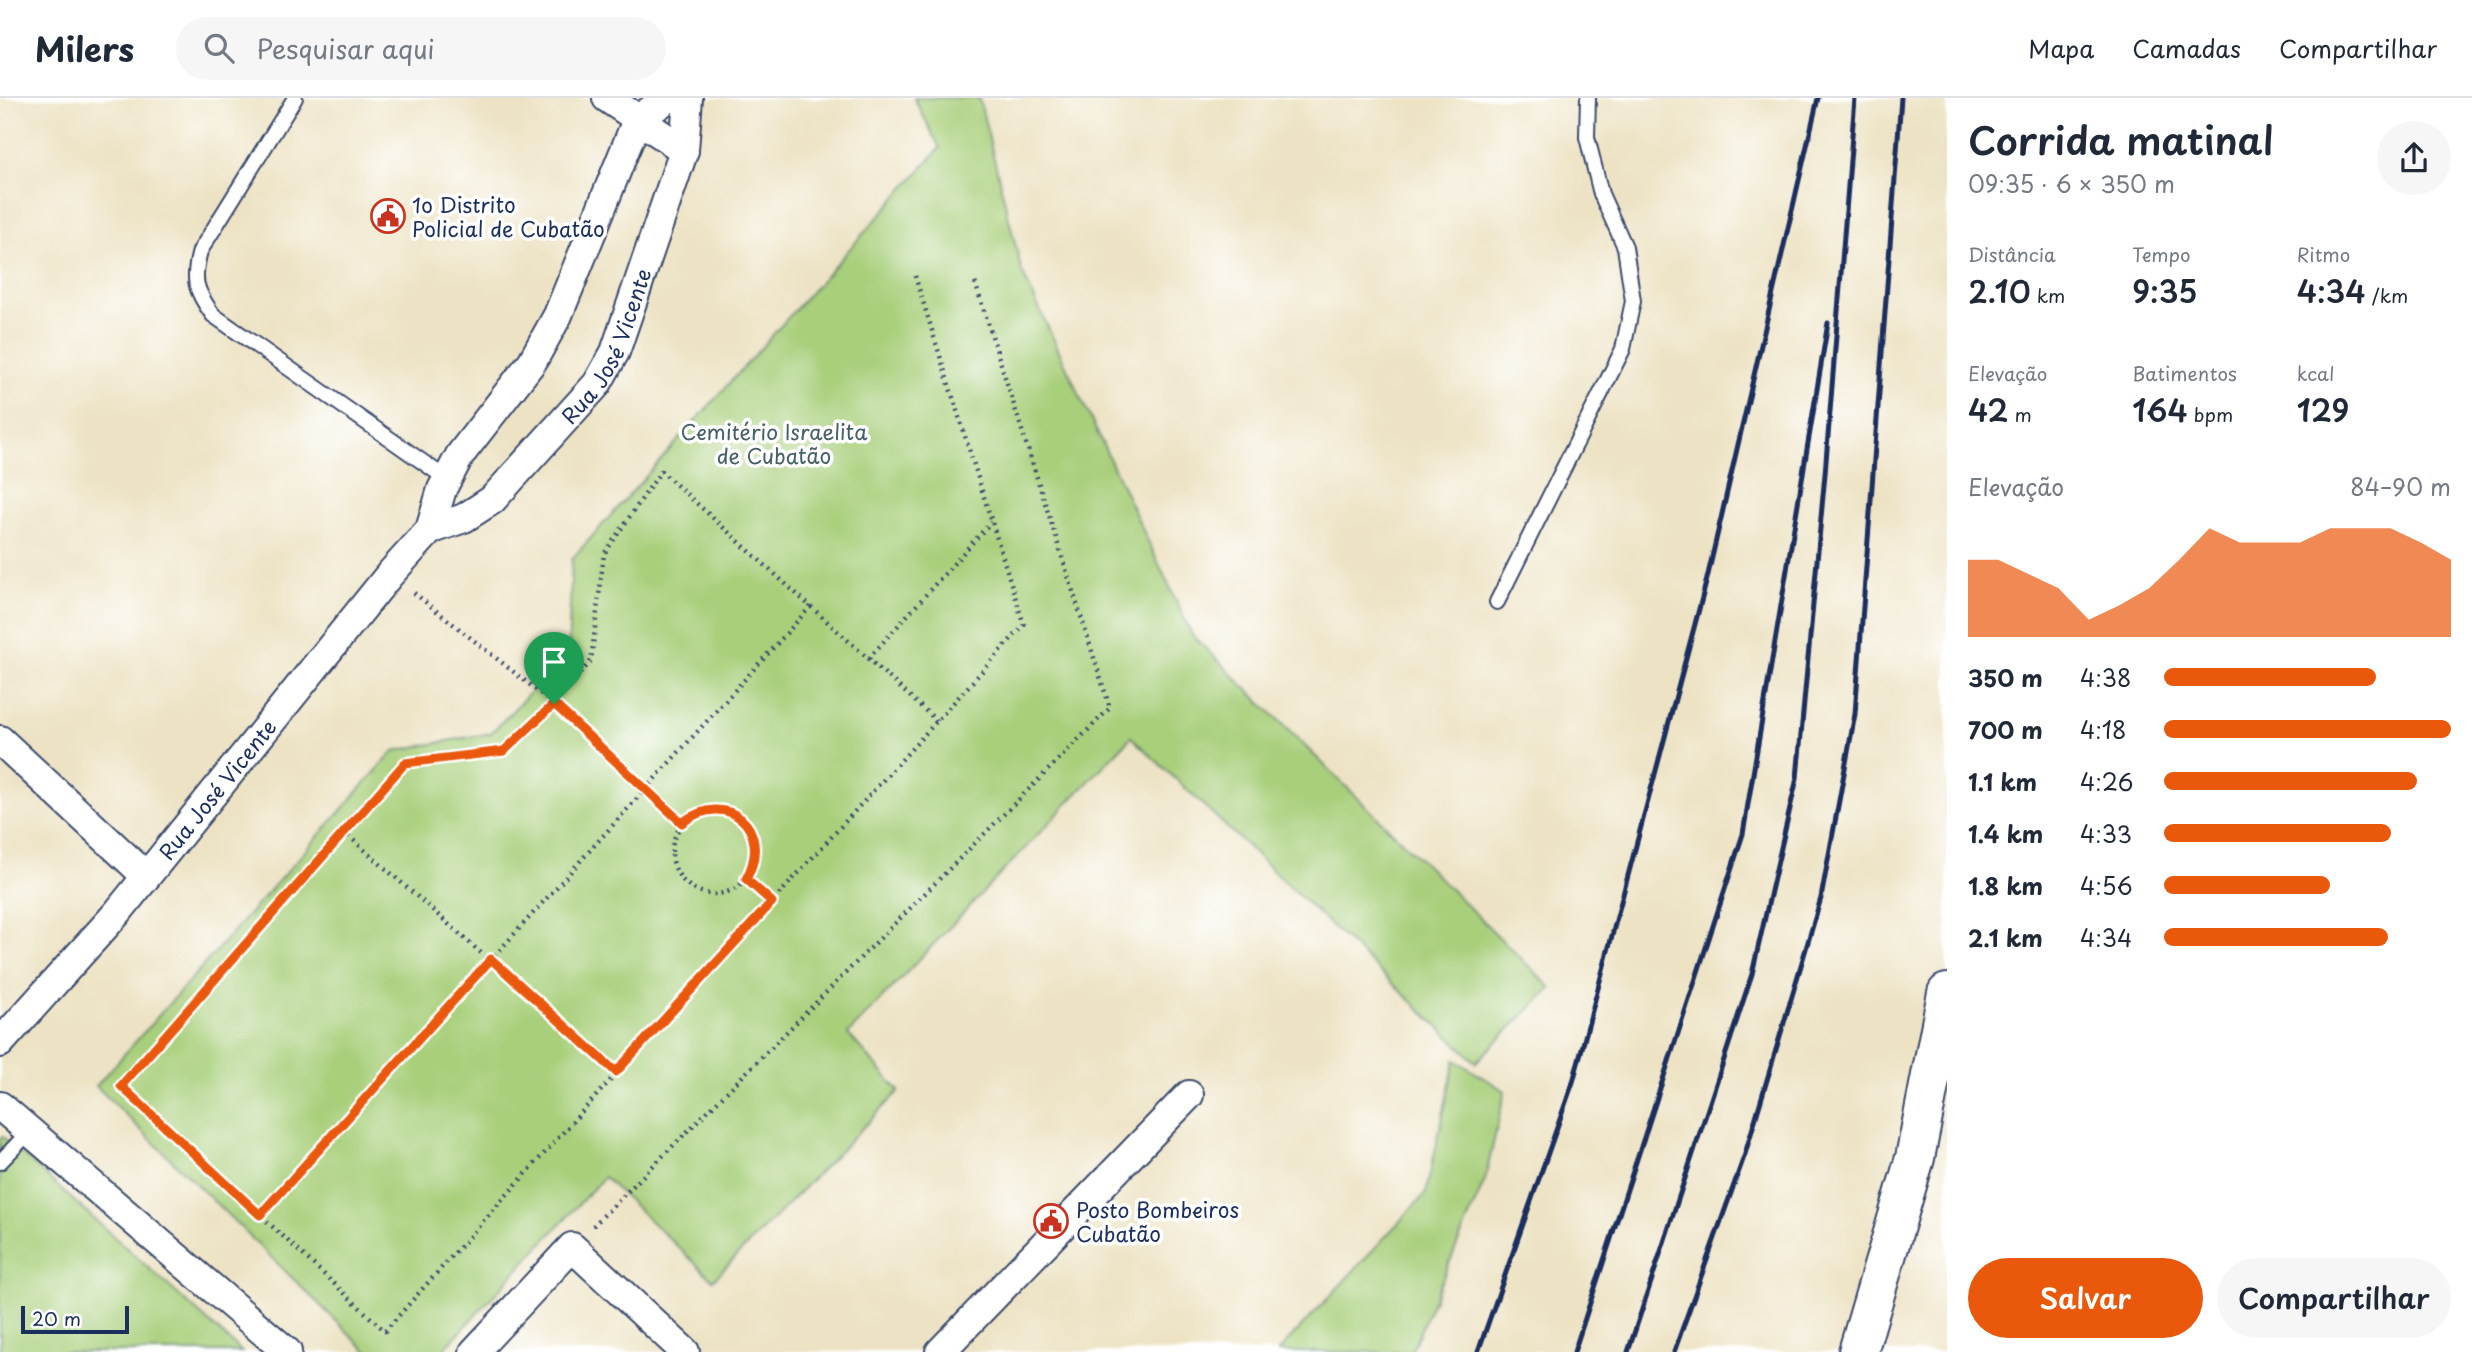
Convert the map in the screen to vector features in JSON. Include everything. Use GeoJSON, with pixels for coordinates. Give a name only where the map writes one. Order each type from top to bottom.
{"type":"FeatureCollection","features":[{"type":"Feature","properties":{"kind":"highway"},"geometry":{"type":"LineString","coordinates":[[1858,1352],[1915,1158],[1947,993]]}},
{"type":"Feature","properties":{"kind":"street"},"geometry":{"type":"LineString","coordinates":[[607,98],[684,150]]}},
{"type":"Feature","properties":{"kind":"street"},"geometry":{"type":"LineString","coordinates":[[637,120],[668,98]]}},
{"type":"Feature","properties":{"kind":"street","name":"Rua José Vicente"},"geometry":{"type":"LineString","coordinates":[[430,530],[464,518],[492,500],[597,384],[615,352],[684,150],[688,98]]}},
{"type":"Feature","properties":{"kind":"street","name":"Rua José Vicente"},"geometry":{"type":"LineString","coordinates":[[0,1043],[117,913],[390,574],[430,530],[447,479],[460,455],[532,362],[558,315],[637,120]]}},
{"type":"Feature","properties":{"kind":"street"},"geometry":{"type":"LineString","coordinates":[[0,740],[145,875]]}},
{"type":"Feature","properties":{"kind":"street"},"geometry":{"type":"LineString","coordinates":[[940,1352],[1189,1094]]}},
{"type":"Feature","properties":{"kind":"street"},"geometry":{"type":"LineString","coordinates":[[0,1105],[287,1352]]}},
{"type":"Feature","properties":{"kind":"street"},"geometry":{"type":"LineString","coordinates":[[474,1352],[572,1247],[685,1352]]}},
{"type":"Feature","properties":{"kind":"lane"},"geometry":{"type":"LineString","coordinates":[[295,98],[200,251],[194,274],[200,297],[213,314],[447,479]]}},
{"type":"Feature","properties":{"kind":"lane"},"geometry":{"type":"LineString","coordinates":[[1497,602],[1623,349],[1633,301],[1625,247],[1601,194],[1587,137],[1588,98]]}},
{"type":"Feature","properties":{"kind":"lane"},"geometry":{"type":"LineString","coordinates":[[0,1162],[30,1131]]}},
{"type":"Feature","properties":{"kind":"path"},"geometry":{"type":"LineString","coordinates":[[915,276],[959,407],[991,522],[1024,625],[937,721],[772,902],[616,1072],[385,1331],[121,1086],[405,763],[504,751],[554,704],[591,661],[604,554],[661,471],[937,721]]}},
{"type":"Feature","properties":{"kind":"path"},"geometry":{"type":"LineString","coordinates":[[572,1247],[1110,708],[974,279]]}},
{"type":"Feature","properties":{"kind":"path"},"geometry":{"type":"LineString","coordinates":[[869,658],[991,522]]}},
{"type":"Feature","properties":{"kind":"path"},"geometry":{"type":"LineString","coordinates":[[390,574],[554,704],[682,823]]}},
{"type":"Feature","properties":{"kind":"path"},"geometry":{"type":"LineString","coordinates":[[260,1215],[812,605]]}},
{"type":"Feature","properties":{"kind":"path"},"geometry":{"type":"LineString","coordinates":[[722,810],[736,815],[747,824],[755,845],[754,866],[746,879],[723,893],[710,894],[697,891],[686,883],[677,874],[671,847],[682,823],[693,814],[722,810]]}},
{"type":"Feature","properties":{"kind":"path"},"geometry":{"type":"LineString","coordinates":[[343,831],[616,1072]]}},
{"type":"Feature","properties":{"kind":"path"},"geometry":{"type":"LineString","coordinates":[[746,879],[772,902]]}},
{"type":"Feature","properties":{"kind":"green space","name":"Cemitério Israelita de Cubatão"},"geometry":{"type":"Polygon","coordinates":[[[914,98],[979,98],[1022,272],[1192,635],[1551,988],[1476,1062],[1131,737],[848,1034],[899,1091],[713,1280],[604,1177],[441,1352],[368,1352],[96,1086],[394,751],[491,733],[568,653],[572,559],[940,148],[914,98]]]}},
{"type":"Feature","properties":{"kind":"green space"},"geometry":{"type":"Polygon","coordinates":[[[1455,1060],[1505,1091],[1485,1180],[1411,1352],[1278,1352],[1426,1193],[1455,1060]]]}},
{"type":"Feature","properties":{"kind":"green space"},"geometry":{"type":"Polygon","coordinates":[[[3,1137],[242,1352],[0,1352],[0,1138],[3,1137]]]}},
{"type":"Feature","properties":{"kind":"railway"},"geometry":{"type":"LineString","coordinates":[[1478,1352],[1573,1082],[1707,579],[1818,98]]}},
{"type":"Feature","properties":{"kind":"railway"},"geometry":{"type":"LineString","coordinates":[[1628,1352],[1752,974],[1797,778],[1855,98]]}},
{"type":"Feature","properties":{"kind":"railway"},"geometry":{"type":"LineString","coordinates":[[1674,1352],[1745,1154],[1821,898],[1855,714],[1901,98]]}},
{"type":"Feature","properties":{"kind":"railway"},"geometry":{"type":"LineString","coordinates":[[1574,1352],[1743,834],[1828,323]]}},
{"type":"Feature","properties":{"kind":"place","name":"1o Distrito Policial de Cubatão"},"geometry":{"type":"Point","coordinates":[388,216]}},
{"type":"Feature","properties":{"kind":"place","name":"Posto Bombeiros Cubatão"},"geometry":{"type":"Point","coordinates":[1051,1221]}},
{"type":"Feature","properties":{"kind":"route"},"geometry":{"type":"LineString","coordinates":[[554,704],[682,823],[693,814],[722,810],[736,815],[747,824],[754,838],[756,852],[754,866],[746,879],[772,902],[616,1072],[491,959],[260,1215],[121,1086],[405,763],[504,751],[554,704]]}}]}
